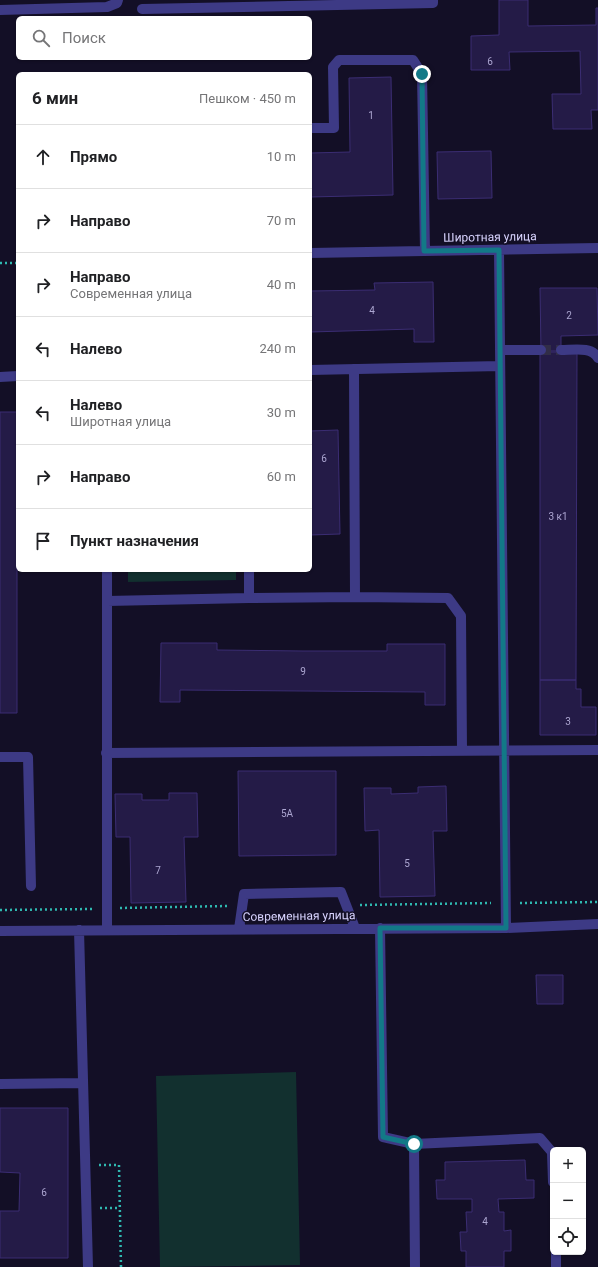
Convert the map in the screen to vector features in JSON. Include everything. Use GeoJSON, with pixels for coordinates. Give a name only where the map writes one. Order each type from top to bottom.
{"type":"FeatureCollection","features":[{"type":"Feature","properties":{"kind":"street"},"geometry":{"type":"LineString","coordinates":[[0,10],[107,8],[117,3],[118,0]]}},
{"type":"Feature","properties":{"kind":"street"},"geometry":{"type":"LineString","coordinates":[[142,9],[433,3],[433,0]]}},
{"type":"Feature","properties":{"kind":"street"},"geometry":{"type":"LineString","coordinates":[[312,128],[334,128],[333,67],[338,60],[413,60],[422,74],[424,251]]}},
{"type":"Feature","properties":{"kind":"street","name":"Широтная улица"},"geometry":{"type":"LineString","coordinates":[[312,253],[598,248]]}},
{"type":"Feature","properties":{"kind":"street"},"geometry":{"type":"LineString","coordinates":[[499,250],[506,928]]}},
{"type":"Feature","properties":{"kind":"street"},"geometry":{"type":"LineString","coordinates":[[500,350],[541,350]]}},
{"type":"Feature","properties":{"kind":"street"},"geometry":{"type":"LineString","coordinates":[[561,350],[589,350],[598,358]]}},
{"type":"Feature","properties":{"kind":"street"},"geometry":{"type":"LineString","coordinates":[[312,370],[500,366]]}},
{"type":"Feature","properties":{"kind":"street"},"geometry":{"type":"LineString","coordinates":[[354,369],[356,597]]}},
{"type":"Feature","properties":{"kind":"street"},"geometry":{"type":"LineString","coordinates":[[0,377],[16,376]]}},
{"type":"Feature","properties":{"kind":"street"},"geometry":{"type":"LineString","coordinates":[[107,572],[107,930]]}},
{"type":"Feature","properties":{"kind":"street"},"geometry":{"type":"LineString","coordinates":[[249,572],[249,598]]}},
{"type":"Feature","properties":{"kind":"street"},"geometry":{"type":"LineString","coordinates":[[107,600],[356,597],[448,598],[461,616],[462,751]]}},
{"type":"Feature","properties":{"kind":"street"},"geometry":{"type":"LineString","coordinates":[[106,753],[598,750]]}},
{"type":"Feature","properties":{"kind":"street"},"geometry":{"type":"LineString","coordinates":[[0,758],[28,757],[31,886]]}},
{"type":"Feature","properties":{"kind":"street"},"geometry":{"type":"LineString","coordinates":[[239,930],[244,894],[341,892],[355,928]]}},
{"type":"Feature","properties":{"kind":"street","name":"Современная улица"},"geometry":{"type":"LineString","coordinates":[[0,931],[506,928],[598,924]]}},
{"type":"Feature","properties":{"kind":"street"},"geometry":{"type":"LineString","coordinates":[[380,928],[383,1137],[414,1144],[540,1138],[550,1150]]}},
{"type":"Feature","properties":{"kind":"street"},"geometry":{"type":"LineString","coordinates":[[79,930],[88,1267]]}},
{"type":"Feature","properties":{"kind":"street"},"geometry":{"type":"LineString","coordinates":[[0,1084],[83,1083]]}},
{"type":"Feature","properties":{"kind":"street"},"geometry":{"type":"LineString","coordinates":[[414,1144],[415,1267]]}},
{"type":"Feature","properties":{"kind":"street"},"geometry":{"type":"LineString","coordinates":[[556,1255],[556,1267]]}},
{"type":"Feature","properties":{"kind":"path"},"geometry":{"type":"LineString","coordinates":[[0,262],[16,263]]}},
{"type":"Feature","properties":{"kind":"path"},"geometry":{"type":"LineString","coordinates":[[85,1165],[119,1165],[121,1267]]}},
{"type":"Feature","properties":{"kind":"path"},"geometry":{"type":"LineString","coordinates":[[86,1208],[120,1208]]}},
{"type":"Feature","properties":{"kind":"green space"},"geometry":{"type":"Polygon","coordinates":[[[128,572],[236,572],[236,580],[128,582],[128,572]]]}},
{"type":"Feature","properties":{"kind":"green space"},"geometry":{"type":"Polygon","coordinates":[[[296,1072],[300,1265],[160,1267],[156,1076],[296,1072]]]}},
{"type":"Feature","properties":{"kind":"building"},"geometry":{"type":"Polygon","coordinates":[[[499,0],[528,0],[528,26],[596,25],[596,8],[598,8],[598,110],[591,110],[592,129],[553,129],[552,94],[581,94],[580,51],[509,52],[510,70],[471,70],[471,36],[499,35],[499,0]]]}},
{"type":"Feature","properties":{"kind":"building"},"geometry":{"type":"Polygon","coordinates":[[[391,77],[393,195],[312,197],[312,153],[350,152],[349,78],[391,77]]]}},
{"type":"Feature","properties":{"kind":"building"},"geometry":{"type":"Polygon","coordinates":[[[491,151],[492,198],[438,199],[437,152],[491,151]]]}},
{"type":"Feature","properties":{"kind":"building"},"geometry":{"type":"Polygon","coordinates":[[[433,282],[434,342],[414,342],[414,329],[312,332],[312,291],[375,290],[374,283],[433,282]]]}},
{"type":"Feature","properties":{"kind":"building"},"geometry":{"type":"Polygon","coordinates":[[[540,288],[597,288],[598,335],[561,336],[561,351],[541,351],[540,288]]]}},
{"type":"Feature","properties":{"kind":"building"},"geometry":{"type":"Polygon","coordinates":[[[540,352],[577,352],[576,680],[540,680],[540,352]]]}},
{"type":"Feature","properties":{"kind":"building"},"geometry":{"type":"Polygon","coordinates":[[[0,412],[16,412],[17,713],[0,713],[0,412]]]}},
{"type":"Feature","properties":{"kind":"building"},"geometry":{"type":"Polygon","coordinates":[[[338,430],[340,534],[312,535],[312,431],[338,430]]]}},
{"type":"Feature","properties":{"kind":"building"},"geometry":{"type":"Polygon","coordinates":[[[161,643],[217,643],[217,650],[303,651],[387,651],[387,644],[445,644],[445,705],[425,705],[425,692],[180,690],[180,702],[160,702],[161,643]]]}},
{"type":"Feature","properties":{"kind":"building"},"geometry":{"type":"Polygon","coordinates":[[[540,680],[576,680],[576,689],[581,689],[581,707],[596,707],[596,735],[540,735],[540,680]]]}},
{"type":"Feature","properties":{"kind":"building"},"geometry":{"type":"Polygon","coordinates":[[[238,771],[336,771],[336,855],[239,856],[238,771]]]}},
{"type":"Feature","properties":{"kind":"building"},"geometry":{"type":"Polygon","coordinates":[[[446,786],[447,831],[433,831],[435,896],[380,897],[379,830],[365,831],[364,788],[391,788],[391,794],[418,793],[418,787],[446,786]]]}},
{"type":"Feature","properties":{"kind":"building"},"geometry":{"type":"Polygon","coordinates":[[[169,793],[197,793],[198,837],[184,837],[186,902],[131,903],[130,837],[116,837],[115,794],[142,794],[142,800],[169,800],[169,793]]]}},
{"type":"Feature","properties":{"kind":"building"},"geometry":{"type":"Polygon","coordinates":[[[536,975],[563,975],[563,1004],[537,1004],[536,975]]]}},
{"type":"Feature","properties":{"kind":"building"},"geometry":{"type":"Polygon","coordinates":[[[0,1108],[68,1108],[68,1258],[0,1258],[0,1211],[19,1211],[20,1173],[0,1172],[0,1108]]]}},
{"type":"Feature","properties":{"kind":"building"},"geometry":{"type":"Polygon","coordinates":[[[525,1160],[526,1180],[534,1180],[534,1198],[498,1199],[499,1212],[504,1212],[504,1231],[511,1230],[511,1251],[504,1251],[504,1267],[466,1267],[466,1251],[461,1251],[460,1232],[467,1232],[466,1212],[472,1212],[472,1199],[437,1199],[436,1180],[445,1180],[445,1162],[525,1160]]]}},
{"type":"Feature","properties":{"kind":"tunnel"},"geometry":{"type":"LineString","coordinates":[[541,350],[561,350]]}},
{"type":"Feature","properties":{"kind":"route"},"geometry":{"type":"LineString","coordinates":[[414,1144],[383,1137],[380,928],[506,928],[499,250],[424,251],[422,74]]}}]}
